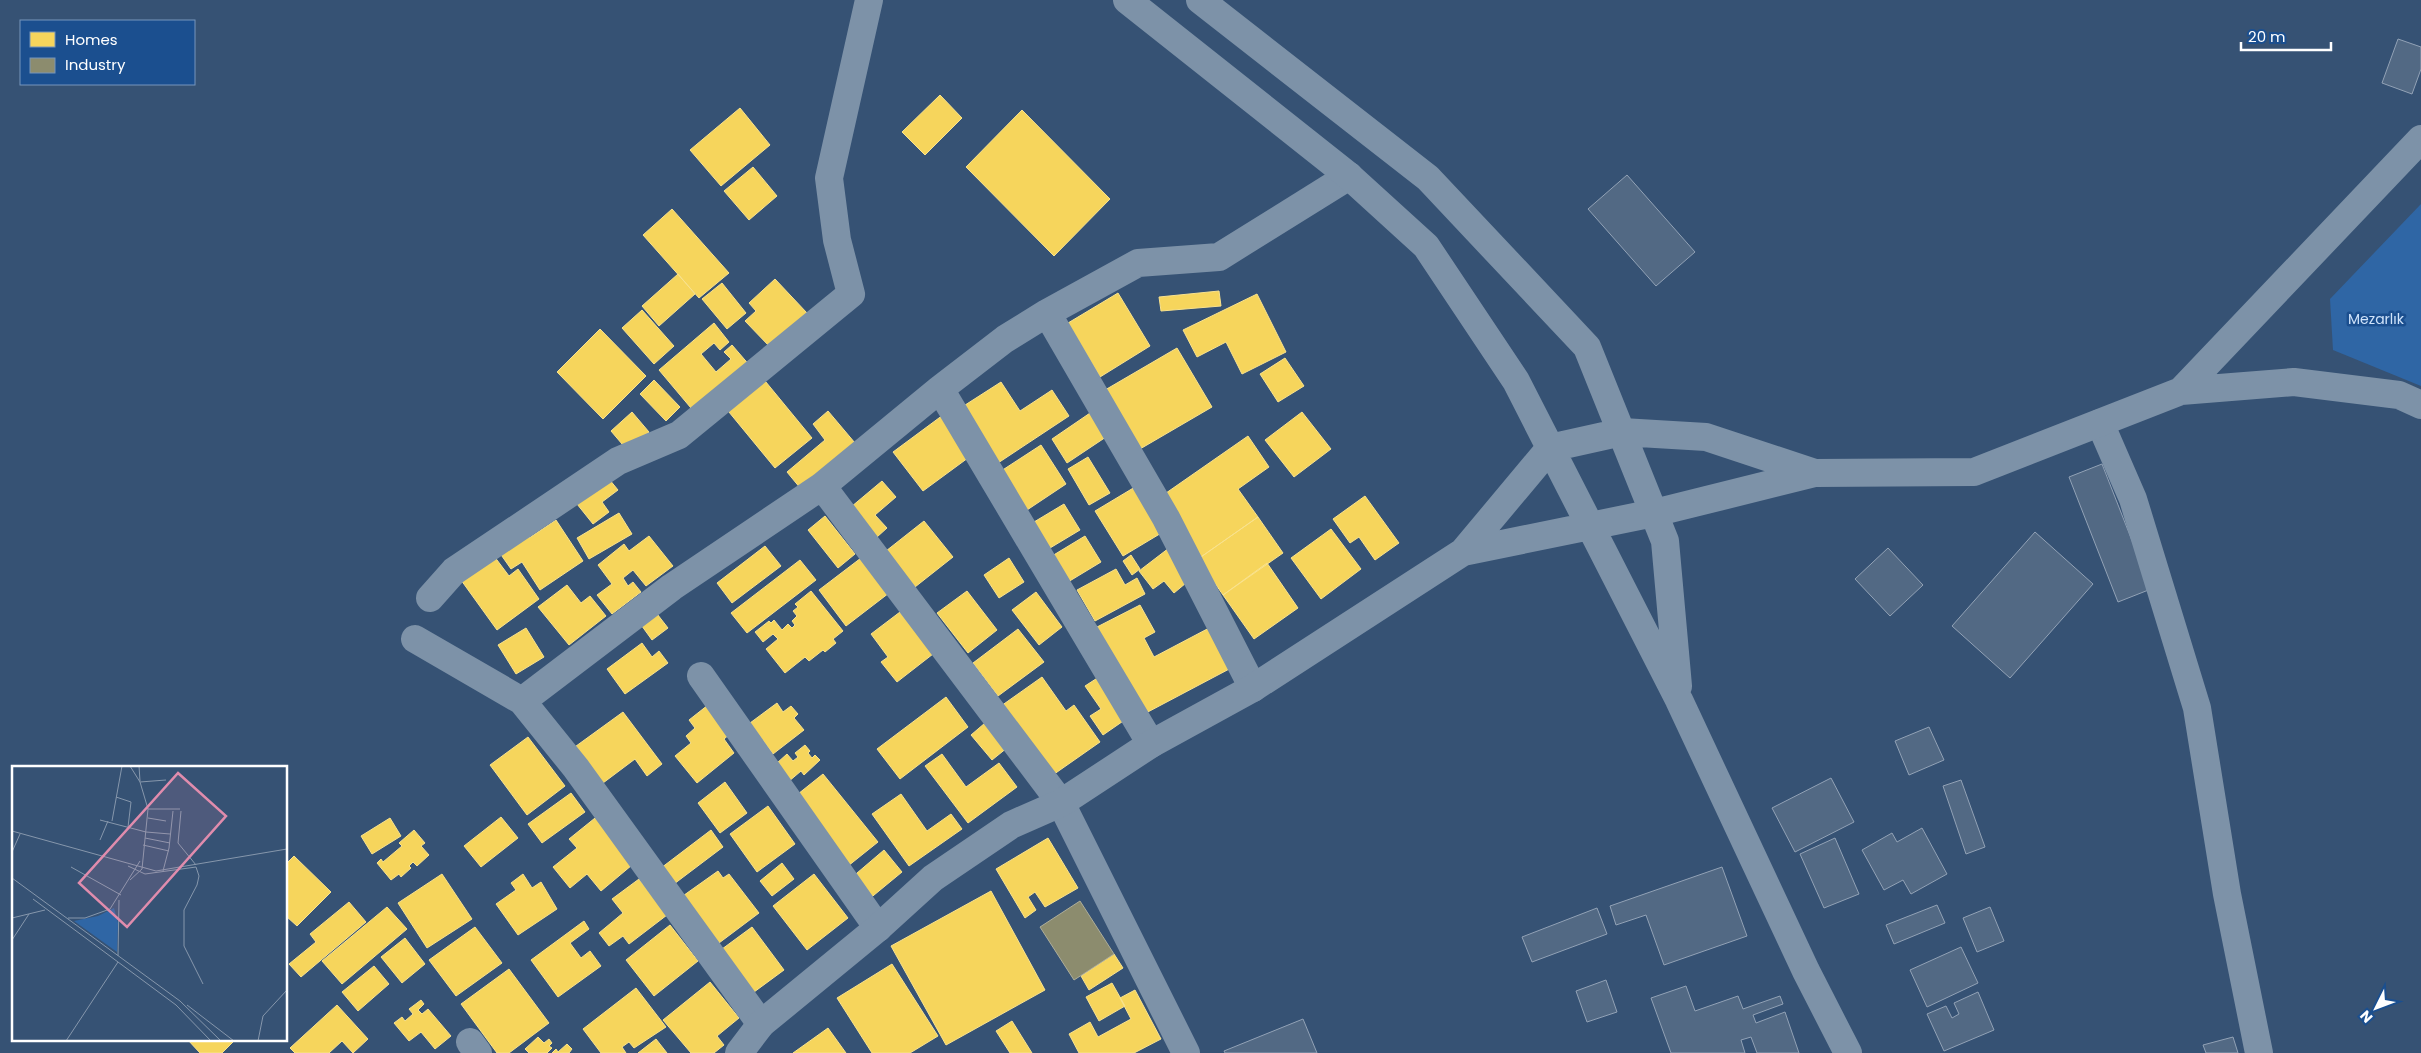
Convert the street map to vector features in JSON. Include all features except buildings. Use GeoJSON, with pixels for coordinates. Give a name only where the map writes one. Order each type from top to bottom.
{"type":"FeatureCollection","features":[{"type":"Feature","properties":{"kind":"street"},"geometry":{"type":"LineString","coordinates":[[430,598],[454,571],[618,461],[679,436],[851,294],[837,240],[829,178],[869,0]]}},
{"type":"Feature","properties":{"kind":"street"},"geometry":{"type":"LineString","coordinates":[[1127,0],[1349,176],[1426,246],[1516,381],[1679,700],[1806,971],[1848,1053]]}},
{"type":"Feature","properties":{"kind":"street"},"geometry":{"type":"LineString","coordinates":[[1200,0],[1428,178],[1588,346],[1665,541],[1679,700]]}},
{"type":"Feature","properties":{"kind":"street"},"geometry":{"type":"LineString","coordinates":[[2181,391],[2421,140]]}},
{"type":"Feature","properties":{"kind":"street"},"geometry":{"type":"LineString","coordinates":[[522,702],[672,587],[822,486],[940,389],[1005,340],[1047,313],[1138,263],[1219,257],[1349,176]]}},
{"type":"Feature","properties":{"kind":"street"},"geometry":{"type":"LineString","coordinates":[[1047,313],[1166,518],[1252,688]]}},
{"type":"Feature","properties":{"kind":"street"},"geometry":{"type":"LineString","coordinates":[[1463,552],[1592,527],[1815,473],[1974,472],[2181,391],[2294,382],[2398,395],[2421,406]]}},
{"type":"Feature","properties":{"kind":"street"},"geometry":{"type":"LineString","coordinates":[[940,389],[1151,744]]}},
{"type":"Feature","properties":{"kind":"street"},"geometry":{"type":"LineString","coordinates":[[2100,423],[2134,499],[2197,708],[2227,894],[2259,1053]]}},
{"type":"Feature","properties":{"kind":"street"},"geometry":{"type":"LineString","coordinates":[[739,1053],[761,1024],[878,928],[932,878],[1011,825],[1061,803],[1151,744],[1252,688],[1463,552],[1550,448],[1622,432],[1706,437],[1815,473]]}},
{"type":"Feature","properties":{"kind":"street"},"geometry":{"type":"LineString","coordinates":[[822,486],[1061,803],[1186,1053]]}},
{"type":"Feature","properties":{"kind":"street"},"geometry":{"type":"LineString","coordinates":[[415,639],[522,702],[576,768],[761,1024]]}},
{"type":"Feature","properties":{"kind":"street"},"geometry":{"type":"LineString","coordinates":[[701,676],[878,928]]}},
{"type":"Feature","properties":{"kind":"green space","name":"Mezarlık"},"geometry":{"type":"Polygon","coordinates":[[[2421,204],[2421,386],[2333,350],[2330,299],[2421,204]]]}}]}
